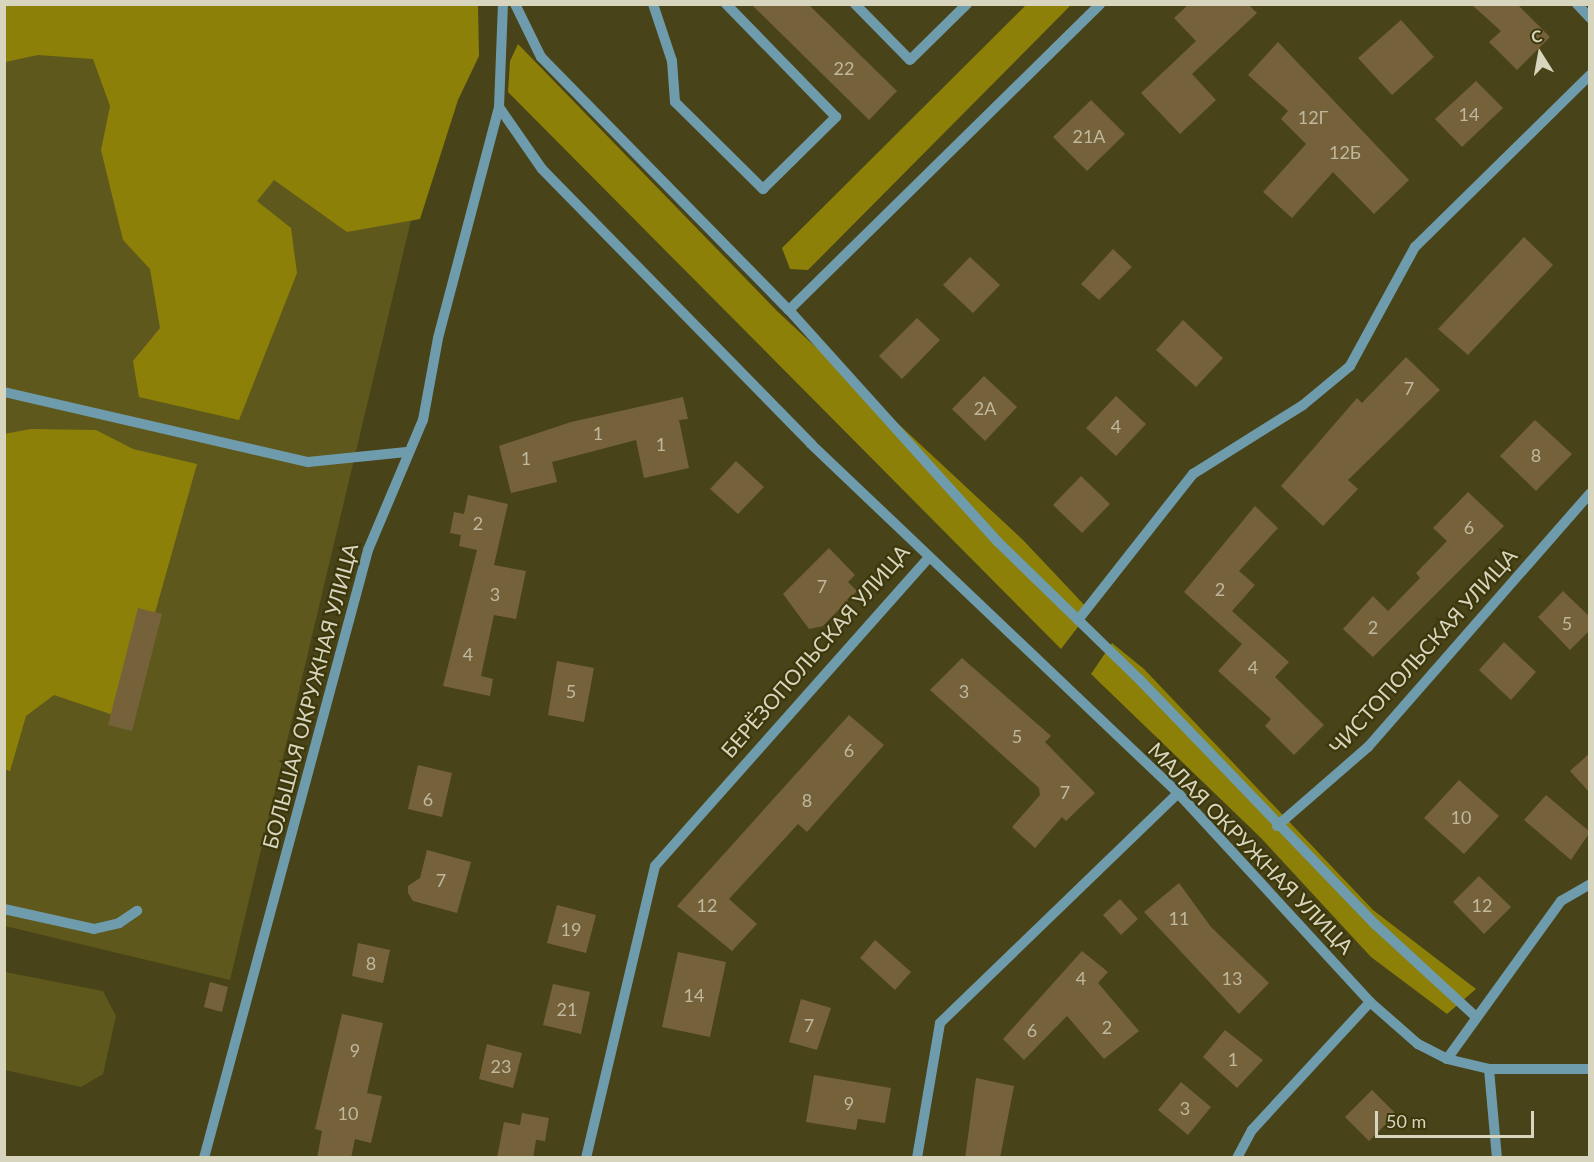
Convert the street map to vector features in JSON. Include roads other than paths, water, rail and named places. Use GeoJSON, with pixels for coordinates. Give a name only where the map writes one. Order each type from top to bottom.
{"type":"FeatureCollection","features":[{"type":"Feature","properties":{"kind":"street","name":"БОЛЬШАЯ ОКРУЖНАЯ УЛИЦА"},"geometry":{"type":"LineString","coordinates":[[204,1158],[368,550],[406,452],[423,420],[460,248],[499,107],[502,4]]}},
{"type":"Feature","properties":{"kind":"street"},"geometry":{"type":"LineString","coordinates":[[515,4],[541,57],[789,310],[997,540],[1078,620],[1277,826],[1474,1015]]}},
{"type":"Feature","properties":{"kind":"street"},"geometry":{"type":"LineString","coordinates":[[653,4],[672,61],[675,102],[763,189],[836,117],[726,4]]}},
{"type":"Feature","properties":{"kind":"street"},"geometry":{"type":"LineString","coordinates":[[855,4],[910,60],[967,4]]}},
{"type":"Feature","properties":{"kind":"street"},"geometry":{"type":"LineString","coordinates":[[789,310],[1100,4]]}},
{"type":"Feature","properties":{"kind":"street"},"geometry":{"type":"LineString","coordinates":[[1577,4],[1590,18]]}},
{"type":"Feature","properties":{"kind":"street"},"geometry":{"type":"LineString","coordinates":[[1078,620],[1193,474],[1303,405],[1350,366],[1414,247],[1590,75]]}},
{"type":"Feature","properties":{"kind":"street","name":"БЕРЁЗОПОЛЬСКАЯ УЛИЦА"},"geometry":{"type":"LineString","coordinates":[[499,107],[542,169],[929,557],[655,866],[645,889],[586,1158]]}},
{"type":"Feature","properties":{"kind":"street"},"geometry":{"type":"LineString","coordinates":[[4,392],[308,462],[406,452]]}},
{"type":"Feature","properties":{"kind":"street","name":"ЧИСТОПОЛЬСКАЯ УЛИЦА"},"geometry":{"type":"LineString","coordinates":[[1277,826],[1368,747],[1590,493]]}},
{"type":"Feature","properties":{"kind":"street","name":"МАЛАЯ ОКРУЖНАЯ УЛИЦА"},"geometry":{"type":"LineString","coordinates":[[929,557],[1178,793],[1370,1002],[1418,1044],[1446,1059],[1489,1069],[1590,1069]]}},
{"type":"Feature","properties":{"kind":"street"},"geometry":{"type":"LineString","coordinates":[[917,1158],[940,1023],[1178,793]]}},
{"type":"Feature","properties":{"kind":"street"},"geometry":{"type":"LineString","coordinates":[[1446,1059],[1474,1015],[1562,901],[1590,884]]}},
{"type":"Feature","properties":{"kind":"street"},"geometry":{"type":"LineString","coordinates":[[4,909],[94,929],[119,923],[137,911]]}},
{"type":"Feature","properties":{"kind":"street"},"geometry":{"type":"LineString","coordinates":[[1237,1158],[1252,1130],[1370,1002]]}},
{"type":"Feature","properties":{"kind":"street"},"geometry":{"type":"LineString","coordinates":[[1489,1069],[1497,1158]]}}]}
